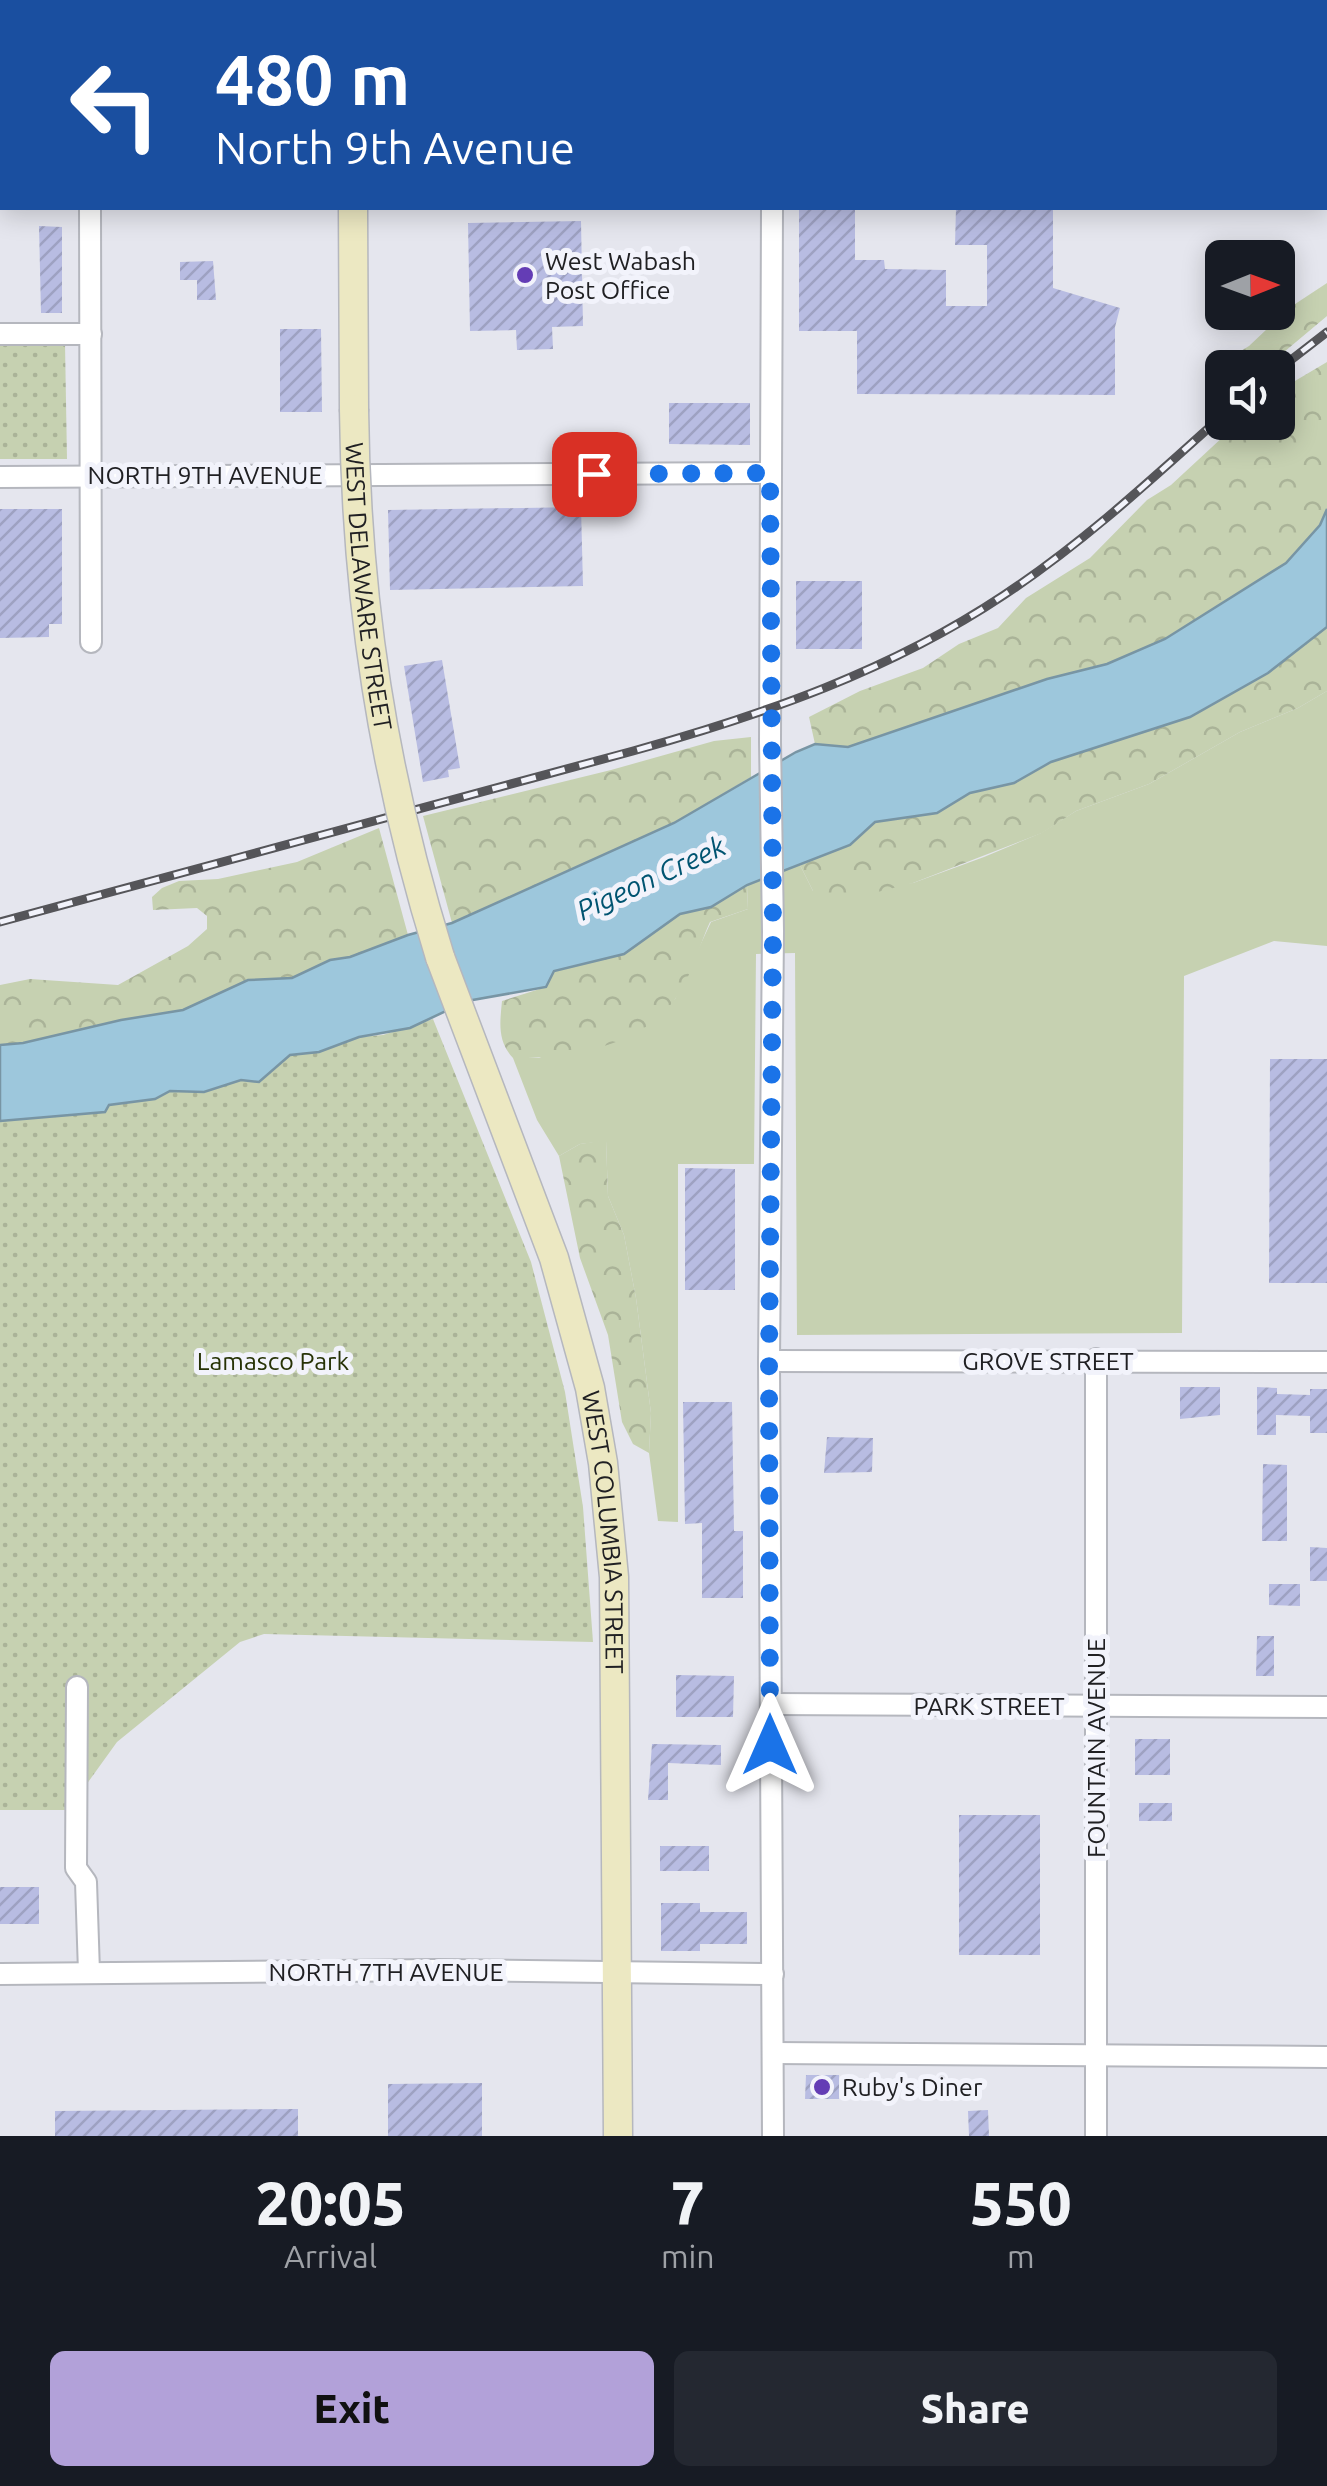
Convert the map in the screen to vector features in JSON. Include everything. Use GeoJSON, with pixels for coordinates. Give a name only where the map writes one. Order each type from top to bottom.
{"type":"FeatureCollection","features":[{"type":"Feature","properties":{"kind":"main road","name":"WEST DELAWARE STREET"},"geometry":{"type":"LineString","coordinates":[[353,210],[357,534],[370,663],[396,800],[440,957]]}},
{"type":"Feature","properties":{"kind":"main road","name":"WEST COLUMBIA STREET"},"geometry":{"type":"LineString","coordinates":[[440,957],[514,1146],[574,1324],[603,1463],[614,1577],[618,2136]]}},
{"type":"Feature","properties":{"kind":"street"},"geometry":{"type":"LineString","coordinates":[[90,210],[91,642]]}},
{"type":"Feature","properties":{"kind":"street"},"geometry":{"type":"LineString","coordinates":[[772,210],[769,1360],[774,2136]]}},
{"type":"Feature","properties":{"kind":"street"},"geometry":{"type":"LineString","coordinates":[[0,334],[90,334]]}},
{"type":"Feature","properties":{"kind":"street","name":"NORTH 9TH AVENUE"},"geometry":{"type":"LineString","coordinates":[[0,477],[770,473]]}},
{"type":"Feature","properties":{"kind":"street","name":"FOUNTAIN AVENUE"},"geometry":{"type":"LineString","coordinates":[[1096,1359],[1096,2136]]}},
{"type":"Feature","properties":{"kind":"street","name":"GROVE STREET"},"geometry":{"type":"LineString","coordinates":[[769,1360],[1327,1362]]}},
{"type":"Feature","properties":{"kind":"street"},"geometry":{"type":"LineString","coordinates":[[77,1687],[76,1868],[86,1882],[90,1972]]}},
{"type":"Feature","properties":{"kind":"street","name":"PARK STREET"},"geometry":{"type":"LineString","coordinates":[[771,1704],[1327,1707]]}},
{"type":"Feature","properties":{"kind":"street","name":"NORTH 7TH AVENUE"},"geometry":{"type":"LineString","coordinates":[[0,1974],[438,1970],[773,1974]]}},
{"type":"Feature","properties":{"kind":"street"},"geometry":{"type":"LineString","coordinates":[[773,2053],[1327,2058]]}},
{"type":"Feature","properties":{"kind":"green space"},"geometry":{"type":"Polygon","coordinates":[[[1327,283],[1327,316],[1286,350],[1242,350],[1266,330],[1295,330],[1295,304],[1327,283]]]}},
{"type":"Feature","properties":{"kind":"green space"},"geometry":{"type":"Polygon","coordinates":[[[65,344],[67,459],[0,459],[0,345],[65,344]]]}},
{"type":"Feature","properties":{"kind":"green space"},"geometry":{"type":"Polygon","coordinates":[[[1327,362],[1327,509],[1320,525],[1286,563],[1165,639],[1107,664],[1047,679],[847,747],[815,744],[809,717],[860,691],[923,668],[959,644],[998,628],[1026,598],[1090,558],[1147,500],[1171,485],[1220,440],[1295,440],[1295,381],[1327,362]]]}},
{"type":"Feature","properties":{"kind":"green space"},"geometry":{"type":"Polygon","coordinates":[[[1327,627],[1327,691],[1298,708],[1240,732],[1149,784],[1076,811],[1042,833],[913,883],[842,901],[827,900],[813,891],[800,865],[850,845],[875,822],[937,813],[971,793],[1014,783],[1051,762],[1190,717],[1268,673],[1327,627]]]}},
{"type":"Feature","properties":{"kind":"green space"},"geometry":{"type":"Polygon","coordinates":[[[1327,691],[1327,946],[1274,941],[1184,976],[1182,1333],[797,1335],[795,953],[756,954],[754,1164],[678,1164],[678,1522],[658,1521],[649,1453],[651,1413],[636,1298],[624,1235],[608,1196],[606,1141],[580,1144],[559,1156],[537,1120],[513,1058],[539,1058],[675,999],[711,922],[748,909],[747,885],[800,865],[813,891],[913,883],[984,857],[1041,833],[1076,811],[1149,784],[1240,732],[1298,708],[1327,691]]]}},
{"type":"Feature","properties":{"kind":"green space"},"geometry":{"type":"Polygon","coordinates":[[[751,737],[751,777],[674,823],[452,923],[423,816],[714,741],[751,737]]]}},
{"type":"Feature","properties":{"kind":"green space"},"geometry":{"type":"Polygon","coordinates":[[[379,828],[408,935],[350,957],[330,960],[292,978],[248,980],[183,1010],[0,1045],[0,985],[30,979],[118,985],[188,946],[207,929],[207,916],[197,908],[153,910],[152,897],[162,888],[179,881],[218,879],[297,862],[379,828]]]}},
{"type":"Feature","properties":{"kind":"green space"},"geometry":{"type":"Polygon","coordinates":[[[747,885],[748,909],[710,922],[681,991],[643,1029],[602,1047],[557,1056],[513,1058],[508,1052],[501,1031],[502,1001],[546,987],[554,971],[624,954],[680,914],[711,907],[747,885]]]}},
{"type":"Feature","properties":{"kind":"green space","name":"Lamasco Park"},"geometry":{"type":"Polygon","coordinates":[[[433,1019],[531,1262],[565,1392],[583,1507],[593,1642],[264,1634],[240,1642],[117,1742],[68,1810],[0,1810],[0,1121],[104,1112],[109,1105],[155,1099],[170,1091],[204,1092],[241,1080],[259,1082],[290,1055],[319,1052],[359,1037],[383,1035],[433,1019]]]}},
{"type":"Feature","properties":{"kind":"green space"},"geometry":{"type":"Polygon","coordinates":[[[606,1140],[608,1196],[624,1235],[636,1298],[651,1413],[649,1453],[633,1444],[622,1422],[608,1335],[580,1258],[559,1156],[580,1144],[606,1140]]]}},
{"type":"Feature","properties":{"kind":"water","name":"Pigeon Creek"},"geometry":{"type":"Polygon","coordinates":[[[1327,509],[1327,627],[1268,673],[1190,717],[1051,762],[1014,783],[970,793],[937,813],[875,822],[850,845],[747,885],[711,907],[680,914],[624,954],[554,971],[546,987],[467,1001],[410,1028],[359,1037],[319,1052],[290,1055],[259,1082],[241,1080],[204,1092],[170,1091],[155,1099],[109,1105],[105,1112],[0,1121],[0,1045],[183,1010],[248,980],[292,978],[330,960],[452,923],[674,823],[815,744],[848,747],[1047,679],[1107,664],[1165,639],[1286,563],[1320,525],[1327,509]]]}},
{"type":"Feature","properties":{"kind":"building"},"geometry":{"type":"Polygon","coordinates":[[[799,210],[855,210],[855,260],[884,260],[885,269],[946,270],[946,306],[987,306],[987,245],[955,245],[956,210],[1053,210],[1053,288],[1120,308],[1115,327],[1115,395],[857,394],[857,331],[799,331],[799,210]]]}},
{"type":"Feature","properties":{"kind":"building","name":"West Wabash Post Office"},"geometry":{"type":"Polygon","coordinates":[[[581,221],[583,326],[552,327],[553,349],[517,350],[516,330],[470,331],[468,223],[581,221]]]}},
{"type":"Feature","properties":{"kind":"building"},"geometry":{"type":"Polygon","coordinates":[[[39,226],[62,227],[62,313],[41,313],[39,226]]]}},
{"type":"Feature","properties":{"kind":"building"},"geometry":{"type":"Polygon","coordinates":[[[213,261],[216,300],[197,300],[197,280],[180,280],[180,262],[213,261]]]}},
{"type":"Feature","properties":{"kind":"building"},"geometry":{"type":"Polygon","coordinates":[[[280,329],[321,329],[322,412],[280,412],[280,329]]]}},
{"type":"Feature","properties":{"kind":"building"},"geometry":{"type":"Polygon","coordinates":[[[669,403],[750,403],[750,445],[669,444],[669,403]]]}},
{"type":"Feature","properties":{"kind":"building"},"geometry":{"type":"Polygon","coordinates":[[[581,507],[583,586],[390,590],[388,510],[581,507]]]}},
{"type":"Feature","properties":{"kind":"building"},"geometry":{"type":"Polygon","coordinates":[[[0,509],[62,509],[62,624],[49,624],[49,637],[0,638],[0,509]]]}},
{"type":"Feature","properties":{"kind":"building"},"geometry":{"type":"Polygon","coordinates":[[[796,581],[862,581],[862,649],[796,649],[796,581]]]}},
{"type":"Feature","properties":{"kind":"building"},"geometry":{"type":"Polygon","coordinates":[[[442,660],[460,768],[448,770],[449,777],[423,782],[404,666],[442,660]]]}},
{"type":"Feature","properties":{"kind":"building"},"geometry":{"type":"Polygon","coordinates":[[[1270,1059],[1327,1059],[1327,1283],[1269,1283],[1270,1059]]]}},
{"type":"Feature","properties":{"kind":"building"},"geometry":{"type":"Polygon","coordinates":[[[685,1168],[735,1169],[735,1290],[685,1290],[685,1168]]]}},
{"type":"Feature","properties":{"kind":"building"},"geometry":{"type":"Polygon","coordinates":[[[1180,1387],[1220,1387],[1220,1415],[1180,1419],[1180,1387]]]}},
{"type":"Feature","properties":{"kind":"building"},"geometry":{"type":"Polygon","coordinates":[[[1257,1387],[1277,1388],[1277,1394],[1310,1395],[1310,1389],[1327,1389],[1327,1433],[1310,1433],[1310,1416],[1276,1415],[1276,1435],[1257,1435],[1257,1387]]]}},
{"type":"Feature","properties":{"kind":"building"},"geometry":{"type":"Polygon","coordinates":[[[683,1402],[732,1402],[734,1531],[743,1531],[743,1598],[702,1598],[702,1523],[685,1524],[683,1402]]]}},
{"type":"Feature","properties":{"kind":"building"},"geometry":{"type":"Polygon","coordinates":[[[827,1437],[873,1438],[872,1472],[824,1473],[827,1437]]]}},
{"type":"Feature","properties":{"kind":"building"},"geometry":{"type":"Polygon","coordinates":[[[1263,1464],[1287,1465],[1287,1541],[1262,1541],[1263,1464]]]}},
{"type":"Feature","properties":{"kind":"building"},"geometry":{"type":"Polygon","coordinates":[[[1310,1547],[1327,1548],[1327,1581],[1310,1581],[1310,1547]]]}},
{"type":"Feature","properties":{"kind":"building"},"geometry":{"type":"Polygon","coordinates":[[[1269,1584],[1300,1584],[1300,1606],[1269,1605],[1269,1584]]]}},
{"type":"Feature","properties":{"kind":"building"},"geometry":{"type":"Polygon","coordinates":[[[1257,1636],[1274,1636],[1274,1676],[1256,1676],[1257,1636]]]}},
{"type":"Feature","properties":{"kind":"building"},"geometry":{"type":"Polygon","coordinates":[[[676,1675],[734,1676],[733,1717],[676,1717],[676,1675]]]}},
{"type":"Feature","properties":{"kind":"building"},"geometry":{"type":"Polygon","coordinates":[[[1135,1739],[1170,1739],[1170,1775],[1135,1775],[1135,1739]]]}},
{"type":"Feature","properties":{"kind":"building"},"geometry":{"type":"Polygon","coordinates":[[[652,1744],[721,1745],[721,1765],[668,1763],[668,1800],[648,1800],[652,1744]]]}},
{"type":"Feature","properties":{"kind":"building"},"geometry":{"type":"Polygon","coordinates":[[[1139,1803],[1172,1803],[1172,1821],[1139,1821],[1139,1803]]]}},
{"type":"Feature","properties":{"kind":"building"},"geometry":{"type":"Polygon","coordinates":[[[959,1815],[1040,1815],[1040,1955],[959,1955],[959,1815]]]}},
{"type":"Feature","properties":{"kind":"building"},"geometry":{"type":"Polygon","coordinates":[[[660,1846],[709,1846],[709,1871],[660,1871],[660,1846]]]}},
{"type":"Feature","properties":{"kind":"building"},"geometry":{"type":"Polygon","coordinates":[[[0,1887],[39,1887],[39,1924],[0,1924],[0,1887]]]}},
{"type":"Feature","properties":{"kind":"building"},"geometry":{"type":"Polygon","coordinates":[[[661,1903],[700,1903],[700,1912],[747,1912],[747,1944],[700,1944],[700,1951],[661,1951],[661,1903]]]}},
{"type":"Feature","properties":{"kind":"building","name":"Ruby's Diner"},"geometry":{"type":"Polygon","coordinates":[[[806,2075],[839,2075],[839,2099],[805,2099],[806,2075]]]}},
{"type":"Feature","properties":{"kind":"building"},"geometry":{"type":"Polygon","coordinates":[[[482,2083],[482,2136],[388,2136],[388,2084],[482,2083]]]}},
{"type":"Feature","properties":{"kind":"building"},"geometry":{"type":"Polygon","coordinates":[[[298,2109],[298,2136],[55,2136],[55,2111],[298,2109]]]}},
{"type":"Feature","properties":{"kind":"building"},"geometry":{"type":"Polygon","coordinates":[[[988,2110],[989,2136],[969,2136],[968,2111],[988,2110]]]}},
{"type":"Feature","properties":{"kind":"railway"},"geometry":{"type":"LineString","coordinates":[[1295,357],[1327,332]]}},
{"type":"Feature","properties":{"kind":"railway"},"geometry":{"type":"LineString","coordinates":[[0,922],[633,751],[825,688],[916,646],[1004,595],[1089,532],[1205,431]]}},
{"type":"Feature","properties":{"kind":"place","name":"West Wabash Post Office"},"geometry":{"type":"Point","coordinates":[525,275]}},
{"type":"Feature","properties":{"kind":"place","name":"Ruby's Diner"},"geometry":{"type":"Point","coordinates":[822,2087]}},
{"type":"Feature","properties":{"kind":"route"},"geometry":{"type":"LineString","coordinates":[[594,474],[770,473],[770,1745]]}}]}
